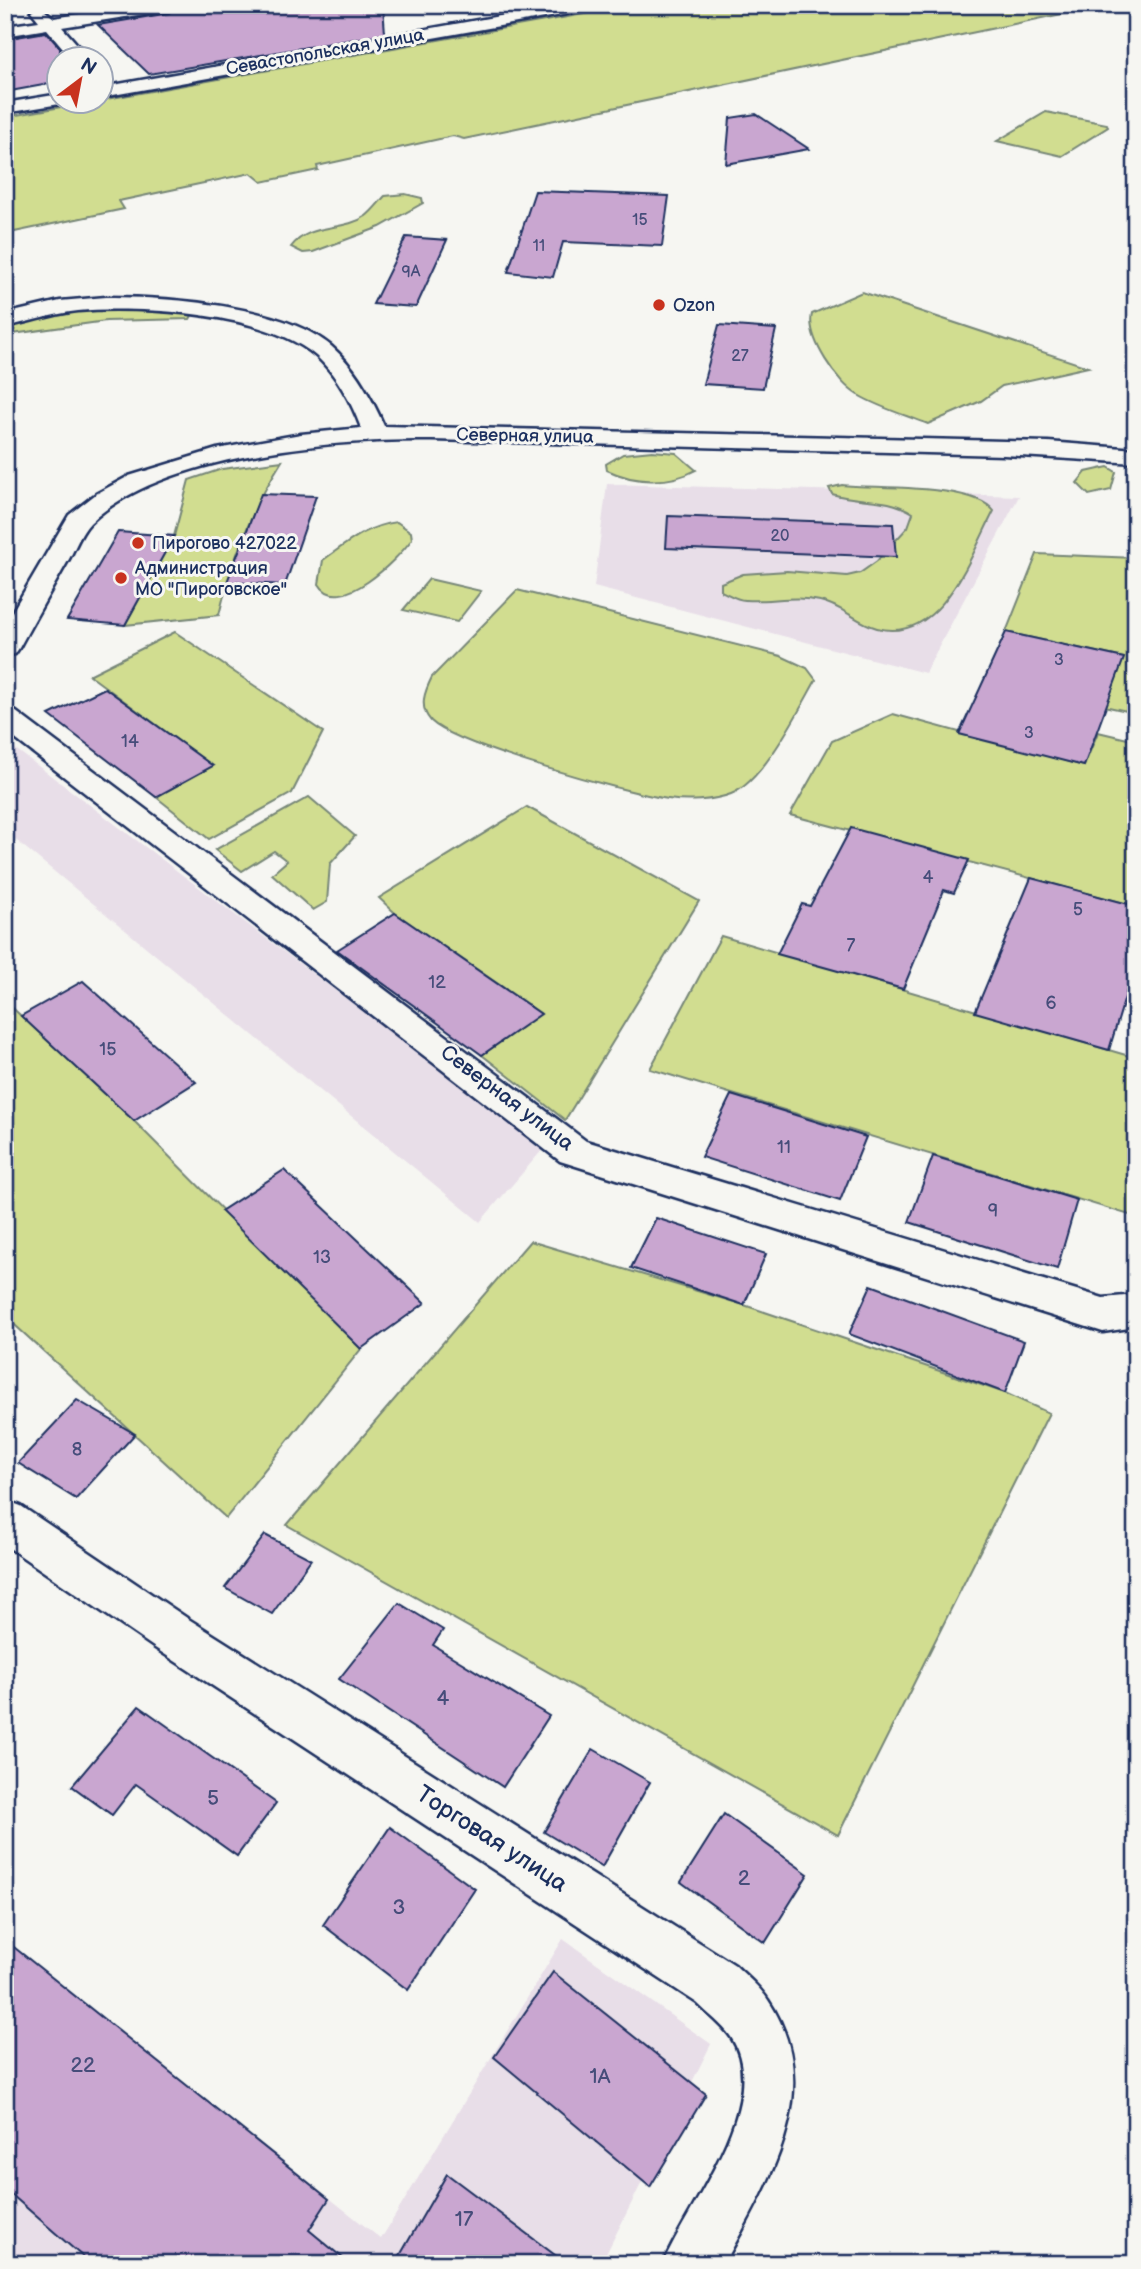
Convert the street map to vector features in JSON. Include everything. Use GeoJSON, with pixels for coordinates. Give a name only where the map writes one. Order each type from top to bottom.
{"type":"FeatureCollection","features":[{"type":"Feature","properties":{"kind":"street"},"geometry":{"type":"LineString","coordinates":[[33,5],[71,46]]}},
{"type":"Feature","properties":{"kind":"street"},"geometry":{"type":"LineString","coordinates":[[5,31],[169,5]]}},
{"type":"Feature","properties":{"kind":"street","name":"Севастопольская улица"},"geometry":{"type":"LineString","coordinates":[[116,86],[590,5]]}},
{"type":"Feature","properties":{"kind":"street"},"geometry":{"type":"LineString","coordinates":[[5,108],[46,101]]}},
{"type":"Feature","properties":{"kind":"street"},"geometry":{"type":"LineString","coordinates":[[5,321],[74,305],[144,303],[236,317],[281,330],[318,347],[332,360],[372,421],[375,434]]}},
{"type":"Feature","properties":{"kind":"street","name":"Северная улица"},"geometry":{"type":"LineString","coordinates":[[5,648],[78,520],[104,498],[141,480],[235,452],[375,434],[934,443],[1136,457]]}},
{"type":"Feature","properties":{"kind":"street","name":"Северная улица"},"geometry":{"type":"LineString","coordinates":[[5,717],[573,1150],[1103,1315],[1136,1311]]}},
{"type":"Feature","properties":{"kind":"street","name":"Торговая улица"},"geometry":{"type":"LineString","coordinates":[[5,1520],[171,1633],[716,1984],[751,2020],[767,2059],[768,2070],[769,2093],[760,2134],[692,2264]]}},
{"type":"Feature","properties":{"kind":"shaded area"},"geometry":{"type":"Polygon","coordinates":[[[607,484],[1019,496],[925,673],[594,587],[607,484]]]}},
{"type":"Feature","properties":{"kind":"shaded area"},"geometry":{"type":"Polygon","coordinates":[[[5,741],[544,1148],[480,1222],[5,831],[5,741]]]}},
{"type":"Feature","properties":{"kind":"shaded area"},"geometry":{"type":"Polygon","coordinates":[[[563,1939],[711,2044],[601,2264],[5,2264],[5,1940],[381,2239],[563,1939]]]}},
{"type":"Feature","properties":{"kind":"green space"},"geometry":{"type":"Polygon","coordinates":[[[635,5],[1105,5],[464,139],[453,136],[317,166],[318,170],[262,182],[251,173],[119,201],[124,209],[5,234],[5,117],[46,110],[46,116],[116,116],[116,97],[635,5]]]}},
{"type":"Feature","properties":{"kind":"green space"},"geometry":{"type":"Polygon","coordinates":[[[1046,112],[1107,124],[1108,127],[1062,156],[997,141],[1046,112]]]}},
{"type":"Feature","properties":{"kind":"green space"},"geometry":{"type":"Polygon","coordinates":[[[405,194],[422,198],[423,203],[380,227],[313,252],[303,253],[291,247],[299,239],[317,230],[357,221],[374,209],[385,196],[405,194]]]}},
{"type":"Feature","properties":{"kind":"green space"},"geometry":{"type":"Polygon","coordinates":[[[862,292],[1088,367],[1002,386],[981,401],[928,424],[858,395],[833,371],[819,347],[811,324],[812,314],[862,292]]]}},
{"type":"Feature","properties":{"kind":"green space"},"geometry":{"type":"Polygon","coordinates":[[[166,307],[193,314],[190,319],[106,321],[5,335],[5,326],[72,312],[166,307]]]}},
{"type":"Feature","properties":{"kind":"green space"},"geometry":{"type":"Polygon","coordinates":[[[652,451],[676,453],[696,470],[663,480],[640,480],[607,470],[606,464],[623,454],[652,451]]]}},
{"type":"Feature","properties":{"kind":"green space"},"geometry":{"type":"Polygon","coordinates":[[[282,461],[261,497],[244,535],[219,615],[125,625],[174,536],[189,480],[222,469],[282,461]]]}},
{"type":"Feature","properties":{"kind":"green space"},"geometry":{"type":"Polygon","coordinates":[[[1108,467],[1116,472],[1111,490],[1089,495],[1077,483],[1086,472],[1108,467]]]}},
{"type":"Feature","properties":{"kind":"green space"},"geometry":{"type":"Polygon","coordinates":[[[842,485],[946,492],[983,502],[994,511],[964,572],[936,610],[919,623],[899,630],[877,628],[820,601],[742,600],[721,591],[721,583],[743,574],[787,571],[847,576],[860,573],[877,561],[908,527],[913,513],[893,504],[832,494],[829,488],[842,485]]]}},
{"type":"Feature","properties":{"kind":"green space"},"geometry":{"type":"Polygon","coordinates":[[[397,522],[411,532],[412,539],[382,571],[354,590],[340,594],[328,593],[319,584],[323,560],[366,531],[397,522]]]}},
{"type":"Feature","properties":{"kind":"green space"},"geometry":{"type":"Polygon","coordinates":[[[1037,554],[1136,558],[1136,713],[1104,706],[1124,658],[1006,632],[1037,554]]]}},
{"type":"Feature","properties":{"kind":"green space"},"geometry":{"type":"Polygon","coordinates":[[[429,579],[481,591],[457,622],[403,610],[429,579]]]}},
{"type":"Feature","properties":{"kind":"green space"},"geometry":{"type":"Polygon","coordinates":[[[517,590],[781,656],[807,668],[816,680],[767,761],[743,787],[731,794],[700,800],[668,799],[544,767],[473,743],[447,731],[431,721],[424,705],[425,693],[432,677],[517,590]]]}},
{"type":"Feature","properties":{"kind":"green space"},"geometry":{"type":"Polygon","coordinates":[[[175,632],[323,732],[292,793],[209,839],[156,797],[212,766],[89,675],[175,632]]]}},
{"type":"Feature","properties":{"kind":"green space"},"geometry":{"type":"Polygon","coordinates":[[[893,714],[1084,766],[1098,732],[1136,741],[1136,906],[790,815],[832,741],[893,714]]]}},
{"type":"Feature","properties":{"kind":"green space"},"geometry":{"type":"Polygon","coordinates":[[[309,797],[355,836],[330,864],[327,902],[313,910],[272,874],[287,861],[274,851],[242,871],[215,850],[309,797]]]}},
{"type":"Feature","properties":{"kind":"green space"},"geometry":{"type":"Polygon","coordinates":[[[527,807],[699,901],[565,1120],[482,1055],[540,1013],[395,913],[379,898],[527,807]]]}},
{"type":"Feature","properties":{"kind":"green space"},"geometry":{"type":"Polygon","coordinates":[[[721,936],[1136,1058],[1136,1217],[650,1069],[721,936]]]}},
{"type":"Feature","properties":{"kind":"green space"},"geometry":{"type":"Polygon","coordinates":[[[5,1001],[134,1121],[361,1349],[226,1518],[5,1316],[5,1001]]]}},
{"type":"Feature","properties":{"kind":"green space"},"geometry":{"type":"Polygon","coordinates":[[[530,1241],[744,1305],[1005,1393],[1049,1413],[838,1835],[287,1525],[530,1241]]]}},
{"type":"Feature","properties":{"kind":"building"},"geometry":{"type":"Polygon","coordinates":[[[180,5],[383,5],[385,34],[149,74],[98,25],[169,13],[180,5]]]}},
{"type":"Feature","properties":{"kind":"building"},"geometry":{"type":"Polygon","coordinates":[[[46,32],[58,46],[46,46],[46,85],[5,92],[5,39],[46,32]]]}},
{"type":"Feature","properties":{"kind":"building"},"geometry":{"type":"Polygon","coordinates":[[[756,114],[809,149],[726,164],[730,118],[756,114]]]}},
{"type":"Feature","properties":{"kind":"building"},"geometry":{"type":"Polygon","coordinates":[[[535,191],[669,196],[662,246],[563,242],[553,277],[508,272],[535,191]]]}},
{"type":"Feature","properties":{"kind":"building"},"geometry":{"type":"Polygon","coordinates":[[[406,237],[447,240],[416,307],[373,304],[406,237]]]}},
{"type":"Feature","properties":{"kind":"building"},"geometry":{"type":"Polygon","coordinates":[[[719,325],[776,329],[763,388],[703,384],[719,325]]]}},
{"type":"Feature","properties":{"kind":"building"},"geometry":{"type":"Polygon","coordinates":[[[261,494],[316,496],[285,585],[227,582],[261,494]]]}},
{"type":"Feature","properties":{"kind":"building"},"geometry":{"type":"Polygon","coordinates":[[[668,516],[893,524],[896,557],[666,548],[668,516]]]}},
{"type":"Feature","properties":{"kind":"building","name":"Администрация МО \"Пироговское\""},"geometry":{"type":"Polygon","coordinates":[[[118,532],[174,536],[125,625],[67,620],[118,532]]]}},
{"type":"Feature","properties":{"kind":"building"},"geometry":{"type":"Polygon","coordinates":[[[1006,632],[1124,658],[1084,766],[959,734],[1006,632]]]}},
{"type":"Feature","properties":{"kind":"building"},"geometry":{"type":"Polygon","coordinates":[[[105,688],[213,766],[156,797],[49,715],[105,688]]]}},
{"type":"Feature","properties":{"kind":"building"},"geometry":{"type":"Polygon","coordinates":[[[851,828],[969,860],[954,893],[944,890],[903,989],[777,954],[802,904],[810,906],[851,828]]]}},
{"type":"Feature","properties":{"kind":"building"},"geometry":{"type":"Polygon","coordinates":[[[1031,878],[1136,906],[1136,961],[1109,1050],[975,1012],[1031,878]]]}},
{"type":"Feature","properties":{"kind":"building"},"geometry":{"type":"Polygon","coordinates":[[[395,913],[541,1014],[482,1055],[337,950],[395,913]]]}},
{"type":"Feature","properties":{"kind":"building"},"geometry":{"type":"Polygon","coordinates":[[[83,981],[196,1082],[134,1121],[21,1016],[83,981]]]}},
{"type":"Feature","properties":{"kind":"building"},"geometry":{"type":"Polygon","coordinates":[[[731,1095],[866,1137],[840,1201],[701,1157],[731,1095]]]}},
{"type":"Feature","properties":{"kind":"building"},"geometry":{"type":"Polygon","coordinates":[[[933,1156],[1077,1200],[1057,1269],[909,1222],[933,1156]]]}},
{"type":"Feature","properties":{"kind":"building"},"geometry":{"type":"Polygon","coordinates":[[[284,1170],[425,1303],[361,1349],[221,1211],[284,1170]]]}},
{"type":"Feature","properties":{"kind":"building"},"geometry":{"type":"Polygon","coordinates":[[[656,1218],[766,1254],[744,1305],[631,1268],[656,1218]]]}},
{"type":"Feature","properties":{"kind":"building"},"geometry":{"type":"Polygon","coordinates":[[[871,1285],[1024,1341],[1005,1393],[849,1334],[871,1285]]]}},
{"type":"Feature","properties":{"kind":"building"},"geometry":{"type":"Polygon","coordinates":[[[77,1400],[135,1434],[76,1499],[18,1463],[77,1400]]]}},
{"type":"Feature","properties":{"kind":"building"},"geometry":{"type":"Polygon","coordinates":[[[265,1535],[311,1559],[272,1614],[225,1588],[265,1535]]]}},
{"type":"Feature","properties":{"kind":"building"},"geometry":{"type":"Polygon","coordinates":[[[399,1603],[443,1630],[433,1645],[549,1716],[503,1787],[339,1679],[399,1603]]]}},
{"type":"Feature","properties":{"kind":"building"},"geometry":{"type":"Polygon","coordinates":[[[139,1706],[276,1803],[237,1856],[136,1784],[112,1815],[72,1786],[139,1706]]]}},
{"type":"Feature","properties":{"kind":"building"},"geometry":{"type":"Polygon","coordinates":[[[593,1749],[650,1782],[602,1867],[544,1832],[593,1749]]]}},
{"type":"Feature","properties":{"kind":"building"},"geometry":{"type":"Polygon","coordinates":[[[724,1814],[808,1874],[765,1943],[681,1882],[724,1814]]]}},
{"type":"Feature","properties":{"kind":"building"},"geometry":{"type":"Polygon","coordinates":[[[390,1827],[475,1889],[408,1990],[323,1925],[390,1827]]]}},
{"type":"Feature","properties":{"kind":"building"},"geometry":{"type":"Polygon","coordinates":[[[5,1940],[329,2199],[309,2230],[350,2264],[91,2264],[5,2189],[5,1940]]]}},
{"type":"Feature","properties":{"kind":"building"},"geometry":{"type":"Polygon","coordinates":[[[553,1972],[706,2094],[650,2187],[494,2057],[553,1972]]]}},
{"type":"Feature","properties":{"kind":"building"},"geometry":{"type":"Polygon","coordinates":[[[447,2174],[567,2264],[395,2264],[447,2174]]]}},
{"type":"Feature","properties":{"kind":"place","name":"Ozon"},"geometry":{"type":"Point","coordinates":[659,305]}},
{"type":"Feature","properties":{"kind":"place","name":"Пирогово 427022"},"geometry":{"type":"Point","coordinates":[138,543]}},
{"type":"Feature","properties":{"kind":"place","name":"Администрация МО \"Пироговское\""},"geometry":{"type":"Point","coordinates":[121,578]}}]}
